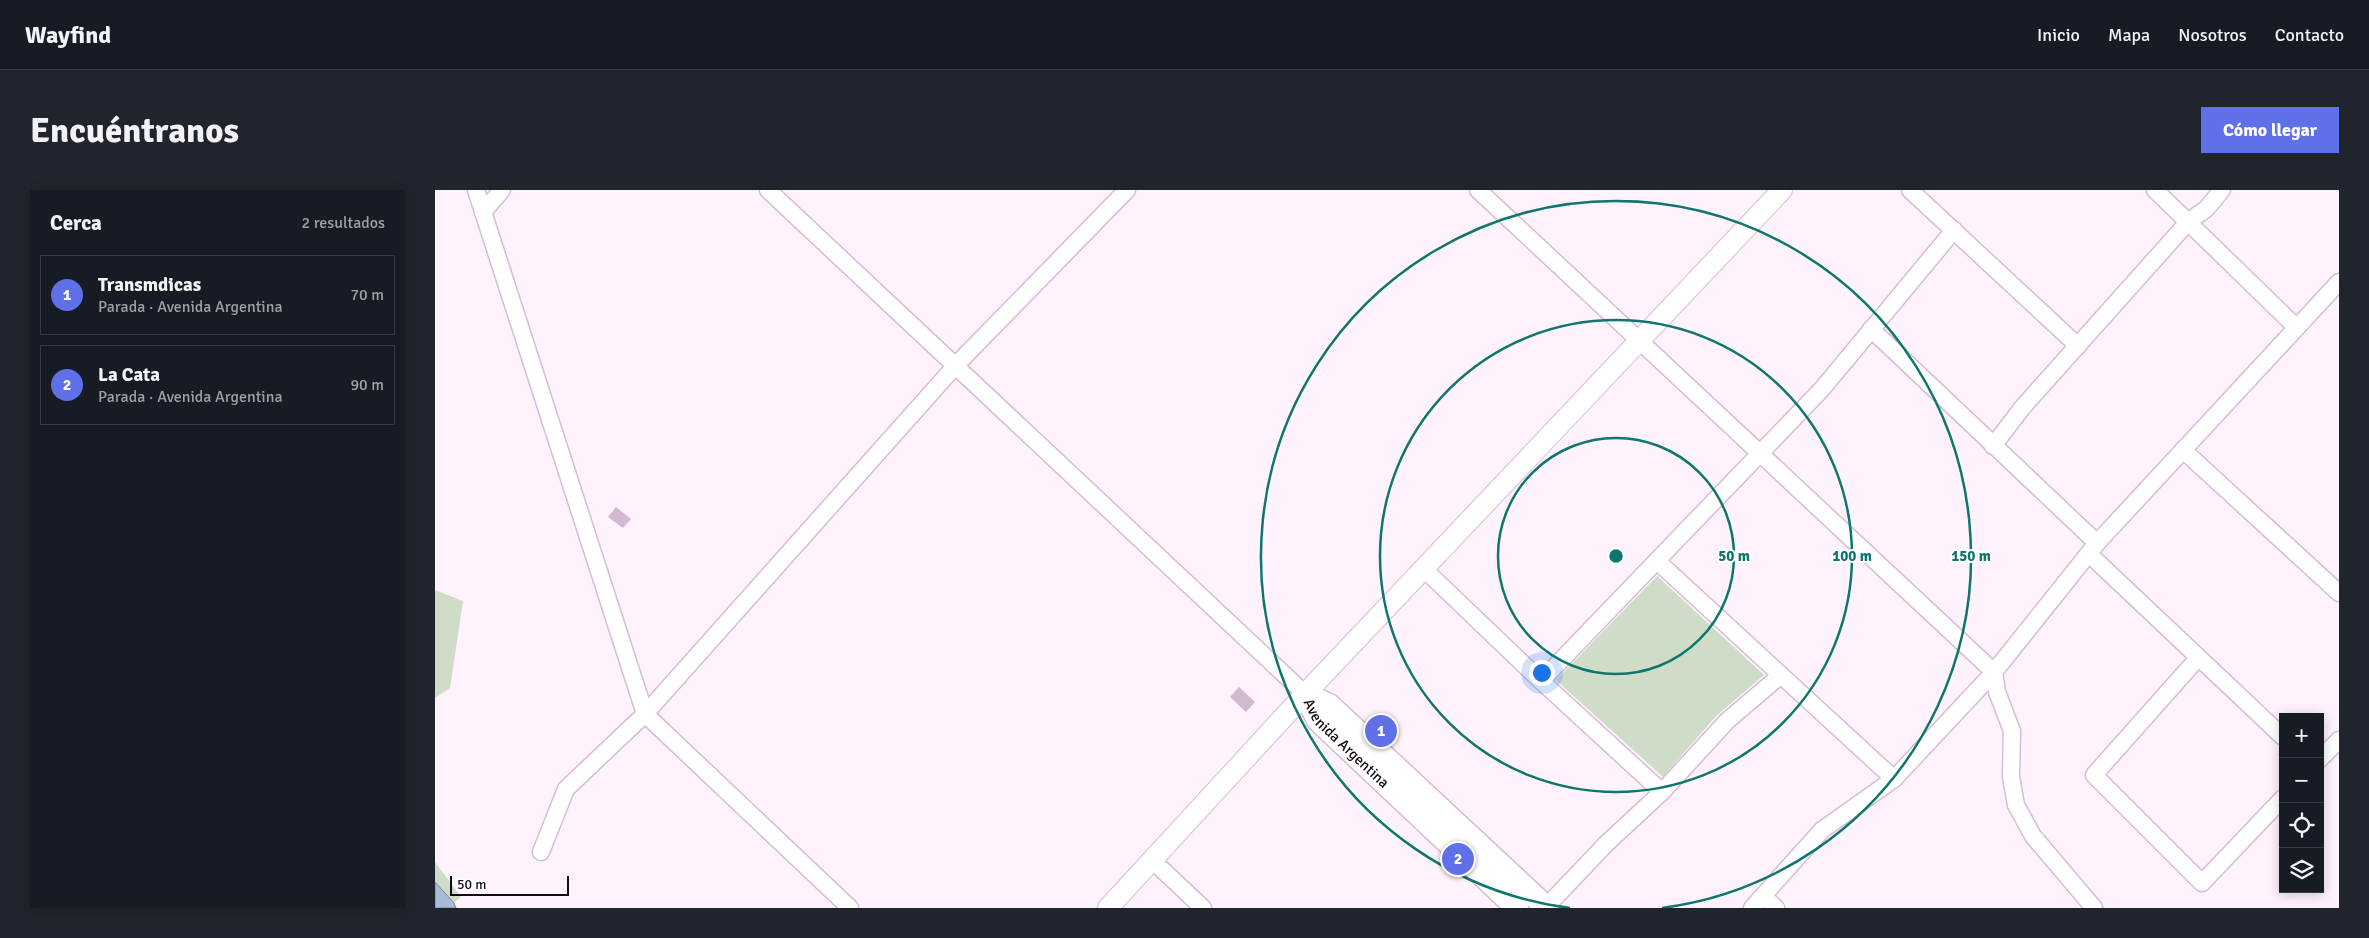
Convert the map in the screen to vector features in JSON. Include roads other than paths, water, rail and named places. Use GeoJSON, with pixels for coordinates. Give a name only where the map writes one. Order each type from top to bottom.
{"type":"FeatureCollection","features":[{"type":"Feature","properties":{"kind":"main road","name":"Avenida Argentina"},"geometry":{"type":"LineString","coordinates":[[1305,694],[1329,705],[1546,908]]}},
{"type":"Feature","properties":{"kind":"main road","name":"Avenida Argentina"},"geometry":{"type":"LineString","coordinates":[[1305,694],[1318,720],[1517,908]]}},
{"type":"Feature","properties":{"kind":"street"},"geometry":{"type":"LineString","coordinates":[[476,190],[645,714],[849,908]]}},
{"type":"Feature","properties":{"kind":"street"},"geometry":{"type":"LineString","coordinates":[[483,212],[502,190]]}},
{"type":"Feature","properties":{"kind":"street"},"geometry":{"type":"LineString","coordinates":[[768,190],[957,364],[1305,694]]}},
{"type":"Feature","properties":{"kind":"street"},"geometry":{"type":"LineString","coordinates":[[541,852],[566,789],[645,714],[957,364],[1127,190]]}},
{"type":"Feature","properties":{"kind":"street"},"geometry":{"type":"LineString","coordinates":[[1478,190],[1994,672],[1997,692],[2012,731],[2011,777],[2016,805],[2033,836],[2094,908]]}},
{"type":"Feature","properties":{"kind":"street"},"geometry":{"type":"LineString","coordinates":[[1108,908],[1305,694],[1425,570],[1782,190]]}},
{"type":"Feature","properties":{"kind":"street"},"geometry":{"type":"LineString","coordinates":[[1910,190],[2078,346]]}},
{"type":"Feature","properties":{"kind":"street"},"geometry":{"type":"LineString","coordinates":[[2155,190],[2296,327]]}},
{"type":"Feature","properties":{"kind":"street"},"geometry":{"type":"LineString","coordinates":[[1993,446],[2022,408],[2189,221],[2206,209],[2222,190]]}},
{"type":"Feature","properties":{"kind":"street"},"geometry":{"type":"LineString","coordinates":[[1541,681],[1822,389],[1954,230]]}},
{"type":"Feature","properties":{"kind":"street"},"geometry":{"type":"LineString","coordinates":[[1752,908],[1822,830],[1894,779],[1994,672],[2093,548],[2339,282]]}},
{"type":"Feature","properties":{"kind":"street"},"geometry":{"type":"LineString","coordinates":[[1871,329],[1993,446],[2198,658],[2279,733]]}},
{"type":"Feature","properties":{"kind":"street"},"geometry":{"type":"LineString","coordinates":[[2183,450],[2339,593]]}},
{"type":"Feature","properties":{"kind":"street"},"geometry":{"type":"LineString","coordinates":[[1657,560],[1894,779]]}},
{"type":"Feature","properties":{"kind":"street"},"geometry":{"type":"LineString","coordinates":[[1425,570],[1541,681],[1662,792]]}},
{"type":"Feature","properties":{"kind":"street"},"geometry":{"type":"LineString","coordinates":[[2198,658],[2094,774],[2202,883],[2279,802]]}},
{"type":"Feature","properties":{"kind":"street"},"geometry":{"type":"LineString","coordinates":[[1546,908],[1607,843],[1662,792],[1727,720],[1781,675]]}},
{"type":"Feature","properties":{"kind":"street"},"geometry":{"type":"LineString","coordinates":[[2321,758],[2339,740]]}},
{"type":"Feature","properties":{"kind":"street"},"geometry":{"type":"LineString","coordinates":[[1152,860],[1203,908]]}},
{"type":"Feature","properties":{"kind":"street"},"geometry":{"type":"LineString","coordinates":[[1763,896],[1776,908]]}},
{"type":"Feature","properties":{"kind":"water"},"geometry":{"type":"Polygon","coordinates":[[[435,882],[454,903],[456,908],[435,908],[435,882]]]}},
{"type":"Feature","properties":{"kind":"place","name":"Transmdicas"},"geometry":{"type":"Point","coordinates":[1381,731]}},
{"type":"Feature","properties":{"kind":"place","name":"La Cata"},"geometry":{"type":"Point","coordinates":[1458,859]}}]}
